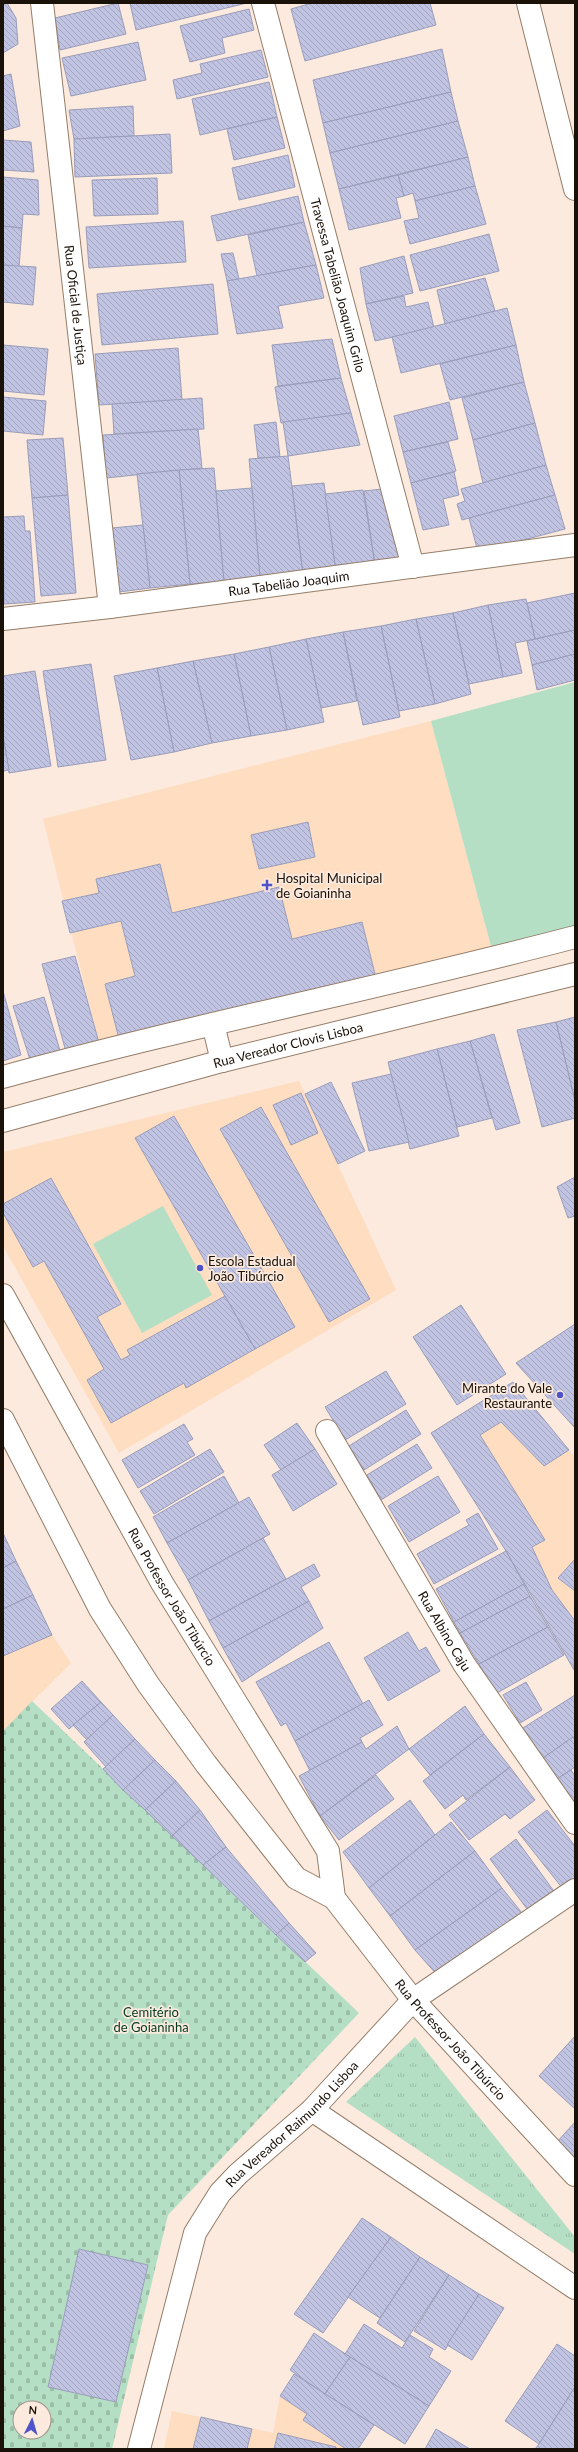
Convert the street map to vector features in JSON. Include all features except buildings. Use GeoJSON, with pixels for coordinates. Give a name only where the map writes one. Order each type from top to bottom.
{"type":"FeatureCollection","features":[{"type":"Feature","properties":{"kind":"street","name":"Rua Oficial de Justiça"},"geometry":{"type":"LineString","coordinates":[[42,3],[110,607]]}},
{"type":"Feature","properties":{"kind":"street","name":"Travessa Tabelião Joaquim Grilo"},"geometry":{"type":"LineString","coordinates":[[263,3],[413,567]]}},
{"type":"Feature","properties":{"kind":"street"},"geometry":{"type":"LineString","coordinates":[[528,3],[575,189]]}},
{"type":"Feature","properties":{"kind":"street","name":"Rua Tabelião Joaquim"},"geometry":{"type":"LineString","coordinates":[[3,619],[110,607],[575,545]]}},
{"type":"Feature","properties":{"kind":"street"},"geometry":{"type":"LineString","coordinates":[[3,1077],[212,1024],[575,938]]}},
{"type":"Feature","properties":{"kind":"street","name":"Rua Vereador Clovis Lisboa"},"geometry":{"type":"LineString","coordinates":[[3,1121],[222,1061],[575,974]]}},
{"type":"Feature","properties":{"kind":"street"},"geometry":{"type":"LineString","coordinates":[[389,983],[398,1017]]}},
{"type":"Feature","properties":{"kind":"street"},"geometry":{"type":"LineString","coordinates":[[212,1024],[222,1061]]}},
{"type":"Feature","properties":{"kind":"street","name":"Rua Professor João Tibúrcio"},"geometry":{"type":"LineString","coordinates":[[3,1295],[162,1583],[328,1852],[334,1898]]}},
{"type":"Feature","properties":{"kind":"street","name":"Rua Professor João Tibúrcio"},"geometry":{"type":"LineString","coordinates":[[3,1420],[100,1609],[148,1684],[206,1764],[296,1878],[334,1898],[413,2000],[575,2174]]}},
{"type":"Feature","properties":{"kind":"street","name":"Rua Albino Caju"},"geometry":{"type":"LineString","coordinates":[[327,1431],[464,1664],[575,1823]]}},
{"type":"Feature","properties":{"kind":"street","name":"Rua Vereador Raimundo Lisboa"},"geometry":{"type":"LineString","coordinates":[[139,2449],[195,2233],[220,2193],[238,2174],[312,2110],[413,2000],[575,1890]]}},
{"type":"Feature","properties":{"kind":"street"},"geometry":{"type":"LineString","coordinates":[[312,2110],[575,2288]]}},
{"type":"Feature","properties":{"kind":"shaded area","name":"Hospital Municipal de Goianinha"},"geometry":{"type":"Polygon","coordinates":[[[431,721],[492,950],[99,1043],[43,819],[431,721]]]}},
{"type":"Feature","properties":{"kind":"shaded area","name":"Escola Estadual João Tibúrcio"},"geometry":{"type":"Polygon","coordinates":[[[299,1081],[396,1290],[119,1453],[3,1246],[3,1152],[299,1081]]]}},
{"type":"Feature","properties":{"kind":"shaded area"},"geometry":{"type":"Polygon","coordinates":[[[513,1382],[575,1457],[575,1671],[506,1551],[431,1433],[513,1382]]]}},
{"type":"Feature","properties":{"kind":"shaded area"},"geometry":{"type":"Polygon","coordinates":[[[3,1533],[52,1635],[71,1663],[3,1731],[3,1533]]]}},
{"type":"Feature","properties":{"kind":"shaded area"},"geometry":{"type":"Polygon","coordinates":[[[280,2396],[307,2414],[303,2420],[346,2449],[164,2449],[172,2411],[273,2433],[280,2396]]]}},
{"type":"Feature","properties":{"kind":"green space"},"geometry":{"type":"Polygon","coordinates":[[[575,682],[575,930],[492,950],[431,721],[575,682]]]}},
{"type":"Feature","properties":{"kind":"green space"},"geometry":{"type":"Polygon","coordinates":[[[163,1206],[212,1295],[142,1333],[93,1244],[163,1206]]]}},
{"type":"Feature","properties":{"kind":"green space","name":"Cemitério de Goianinha"},"geometry":{"type":"Polygon","coordinates":[[[32,1701],[359,2013],[168,2215],[112,2449],[3,2449],[3,1731],[32,1701]]]}},
{"type":"Feature","properties":{"kind":"green space"},"geometry":{"type":"Polygon","coordinates":[[[415,2037],[575,2237],[575,2254],[346,2102],[415,2037]]]}},
{"type":"Feature","properties":{"kind":"place","name":"Hospital Municipal de Goianinha"},"geometry":{"type":"Point","coordinates":[267,885]}},
{"type":"Feature","properties":{"kind":"place","name":"Escola Estadual João Tibúrcio"},"geometry":{"type":"Point","coordinates":[200,1268]}},
{"type":"Feature","properties":{"kind":"place","name":"Mirante do Vale Restaurante"},"geometry":{"type":"Point","coordinates":[560,1395]}}]}
